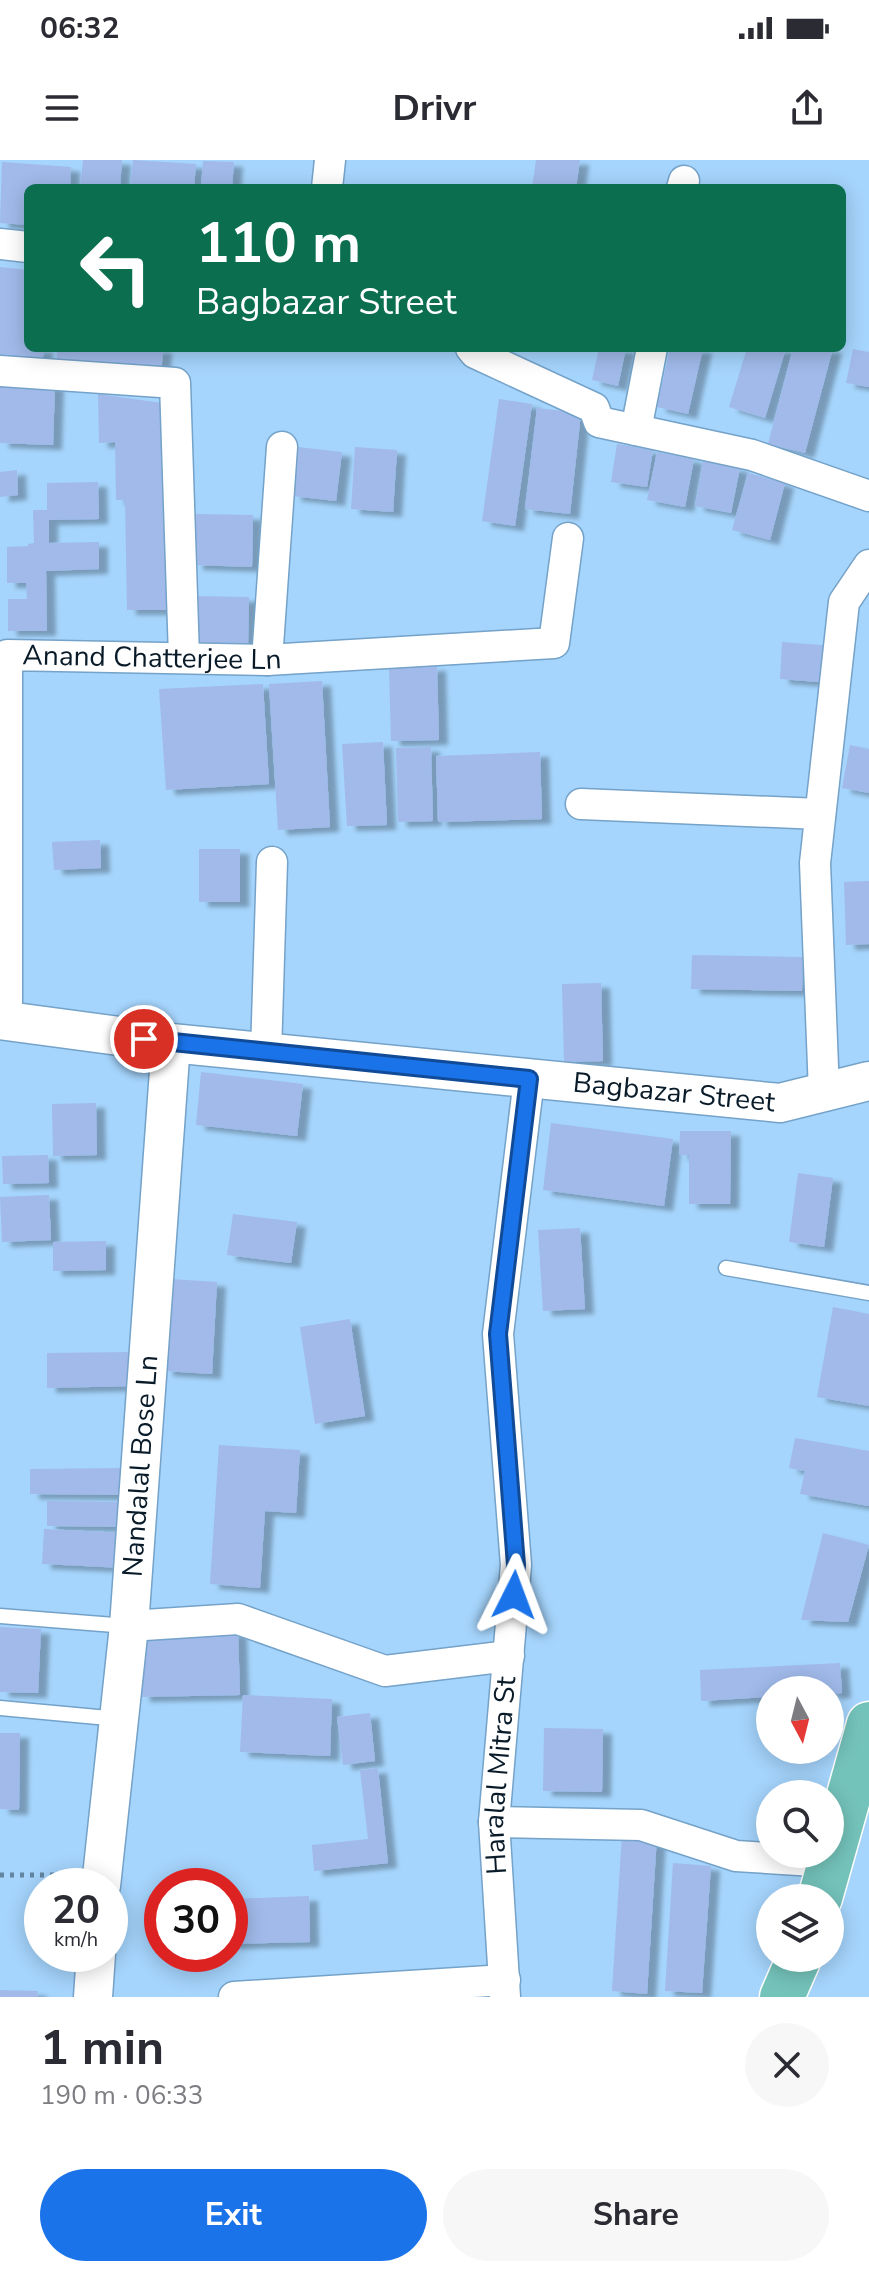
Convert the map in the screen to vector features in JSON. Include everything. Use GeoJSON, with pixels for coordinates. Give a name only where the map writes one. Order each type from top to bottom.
{"type":"FeatureCollection","features":[{"type":"Feature","properties":{"kind":"main road"},"geometry":{"type":"LineString","coordinates":[[825,1880],[858,1803],[869,1724]]}},
{"type":"Feature","properties":{"kind":"main road"},"geometry":{"type":"LineString","coordinates":[[782,1997],[793,1972]]}},
{"type":"Feature","properties":{"kind":"street"},"geometry":{"type":"LineString","coordinates":[[327,184],[330,160]]}},
{"type":"Feature","properties":{"kind":"street"},"geometry":{"type":"LineString","coordinates":[[0,244],[24,247]]}},
{"type":"Feature","properties":{"kind":"street"},"geometry":{"type":"LineString","coordinates":[[474,352],[594,408],[599,422],[752,455],[869,496]]}},
{"type":"Feature","properties":{"kind":"street"},"geometry":{"type":"LineString","coordinates":[[636,430],[651,352]]}},
{"type":"Feature","properties":{"kind":"street"},"geometry":{"type":"LineString","coordinates":[[0,371],[175,383],[184,657]]}},
{"type":"Feature","properties":{"kind":"street"},"geometry":{"type":"LineString","coordinates":[[267,660],[282,447]]}},
{"type":"Feature","properties":{"kind":"street","name":"Anand Chatterjee Ln"},"geometry":{"type":"LineString","coordinates":[[3,1020],[7,655],[267,660],[554,643],[568,538]]}},
{"type":"Feature","properties":{"kind":"street"},"geometry":{"type":"LineString","coordinates":[[824,1092],[815,863],[844,602],[869,565]]}},
{"type":"Feature","properties":{"kind":"street"},"geometry":{"type":"LineString","coordinates":[[581,804],[820,814]]}},
{"type":"Feature","properties":{"kind":"street"},"geometry":{"type":"LineString","coordinates":[[266,1053],[272,862]]}},
{"type":"Feature","properties":{"kind":"street","name":"Bagbazar Street"},"geometry":{"type":"LineString","coordinates":[[3,1020],[171,1043],[780,1103],[869,1081]]}},
{"type":"Feature","properties":{"kind":"street","name":"Nandalal Bose Ln"},"geometry":{"type":"LineString","coordinates":[[103,1868],[129,1626],[171,1043]]}},
{"type":"Feature","properties":{"kind":"street","name":"Haralal Mitra St"},"geometry":{"type":"LineString","coordinates":[[505,1989],[494,1822],[516,1565],[498,1334],[529,1079]]}},
{"type":"Feature","properties":{"kind":"street"},"geometry":{"type":"LineString","coordinates":[[129,1626],[238,1619],[385,1671],[509,1656]]}},
{"type":"Feature","properties":{"kind":"street"},"geometry":{"type":"LineString","coordinates":[[494,1822],[641,1825],[736,1856],[825,1880]]}},
{"type":"Feature","properties":{"kind":"street"},"geometry":{"type":"LineString","coordinates":[[93,1997],[95,1972]]}},
{"type":"Feature","properties":{"kind":"street"},"geometry":{"type":"LineString","coordinates":[[234,1997],[505,1989]]}},
{"type":"Feature","properties":{"kind":"lane"},"geometry":{"type":"LineString","coordinates":[[726,1268],[869,1293]]}},
{"type":"Feature","properties":{"kind":"lane"},"geometry":{"type":"LineString","coordinates":[[0,1616],[129,1626]]}},
{"type":"Feature","properties":{"kind":"lane"},"geometry":{"type":"LineString","coordinates":[[0,1708],[119,1719]]}},
{"type":"Feature","properties":{"kind":"path"},"geometry":{"type":"LineString","coordinates":[[0,1875],[24,1876]]}},
{"type":"Feature","properties":{"kind":"building"},"geometry":{"type":"Polygon","coordinates":[[[83,160],[122,160],[120,184],[80,184],[83,160]]]}},
{"type":"Feature","properties":{"kind":"building"},"geometry":{"type":"Polygon","coordinates":[[[133,160],[196,164],[194,184],[130,184],[133,160]]]}},
{"type":"Feature","properties":{"kind":"building"},"geometry":{"type":"Polygon","coordinates":[[[536,160],[580,160],[577,184],[533,184],[536,160]]]}},
{"type":"Feature","properties":{"kind":"building"},"geometry":{"type":"Polygon","coordinates":[[[203,161],[234,162],[232,184],[201,184],[203,161]]]}},
{"type":"Feature","properties":{"kind":"building"},"geometry":{"type":"Polygon","coordinates":[[[2,162],[71,167],[70,184],[24,184],[24,225],[0,223],[2,162]]]}},
{"type":"Feature","properties":{"kind":"building"},"geometry":{"type":"Polygon","coordinates":[[[0,267],[24,270],[24,352],[44,352],[42,367],[0,363],[0,267]]]}},
{"type":"Feature","properties":{"kind":"building"},"geometry":{"type":"Polygon","coordinates":[[[853,349],[869,352],[869,387],[846,383],[853,349]]]}},
{"type":"Feature","properties":{"kind":"building"},"geometry":{"type":"Polygon","coordinates":[[[57,352],[163,352],[161,377],[56,370],[57,352]]]}},
{"type":"Feature","properties":{"kind":"building"},"geometry":{"type":"Polygon","coordinates":[[[598,352],[625,352],[618,386],[592,380],[598,352]]]}},
{"type":"Feature","properties":{"kind":"building"},"geometry":{"type":"Polygon","coordinates":[[[669,352],[702,352],[688,414],[657,407],[669,352]]]}},
{"type":"Feature","properties":{"kind":"building"},"geometry":{"type":"Polygon","coordinates":[[[746,352],[785,352],[765,418],[729,407],[746,352]]]}},
{"type":"Feature","properties":{"kind":"building"},"geometry":{"type":"Polygon","coordinates":[[[792,352],[832,352],[805,453],[768,444],[792,352]]]}},
{"type":"Feature","properties":{"kind":"building"},"geometry":{"type":"Polygon","coordinates":[[[0,383],[55,384],[53,445],[0,443],[0,383]]]}},
{"type":"Feature","properties":{"kind":"building"},"geometry":{"type":"Polygon","coordinates":[[[98,394],[169,404],[170,610],[127,610],[125,500],[116,500],[115,442],[99,443],[98,394]]]}},
{"type":"Feature","properties":{"kind":"building"},"geometry":{"type":"Polygon","coordinates":[[[499,399],[532,404],[515,526],[482,521],[499,399]]]}},
{"type":"Feature","properties":{"kind":"building"},"geometry":{"type":"Polygon","coordinates":[[[537,408],[581,413],[570,514],[525,509],[537,408]]]}},
{"type":"Feature","properties":{"kind":"building"},"geometry":{"type":"Polygon","coordinates":[[[617,444],[653,450],[647,487],[611,482],[617,444]]]}},
{"type":"Feature","properties":{"kind":"building"},"geometry":{"type":"Polygon","coordinates":[[[298,447],[342,452],[336,501],[292,496],[298,447]]]}},
{"type":"Feature","properties":{"kind":"building"},"geometry":{"type":"Polygon","coordinates":[[[355,447],[397,450],[393,512],[351,509],[355,447]]]}},
{"type":"Feature","properties":{"kind":"building"},"geometry":{"type":"Polygon","coordinates":[[[657,452],[694,459],[685,507],[647,500],[657,452]]]}},
{"type":"Feature","properties":{"kind":"building"},"geometry":{"type":"Polygon","coordinates":[[[703,461],[740,468],[731,513],[695,506],[703,461]]]}},
{"type":"Feature","properties":{"kind":"building"},"geometry":{"type":"Polygon","coordinates":[[[17,470],[18,495],[0,497],[0,472],[17,470]]]}},
{"type":"Feature","properties":{"kind":"building"},"geometry":{"type":"Polygon","coordinates":[[[748,473],[785,483],[770,540],[732,530],[748,473]]]}},
{"type":"Feature","properties":{"kind":"building"},"geometry":{"type":"Polygon","coordinates":[[[98,482],[99,519],[49,520],[49,543],[99,542],[99,569],[46,571],[47,631],[8,631],[8,599],[27,599],[26,583],[7,583],[7,547],[34,543],[33,510],[47,510],[47,483],[98,482]]]}},
{"type":"Feature","properties":{"kind":"building"},"geometry":{"type":"Polygon","coordinates":[[[195,514],[253,515],[252,567],[194,565],[195,514]]]}},
{"type":"Feature","properties":{"kind":"building"},"geometry":{"type":"Polygon","coordinates":[[[190,596],[249,597],[248,645],[189,644],[190,596]]]}},
{"type":"Feature","properties":{"kind":"building"},"geometry":{"type":"Polygon","coordinates":[[[782,642],[834,646],[831,683],[780,679],[782,642]]]}},
{"type":"Feature","properties":{"kind":"building"},"geometry":{"type":"Polygon","coordinates":[[[437,666],[439,740],[391,741],[389,668],[437,666]]]}},
{"type":"Feature","properties":{"kind":"building"},"geometry":{"type":"Polygon","coordinates":[[[322,681],[330,827],[278,830],[269,684],[322,681]]]}},
{"type":"Feature","properties":{"kind":"building"},"geometry":{"type":"Polygon","coordinates":[[[263,684],[269,784],[166,790],[159,689],[263,684]]]}},
{"type":"Feature","properties":{"kind":"building"},"geometry":{"type":"Polygon","coordinates":[[[383,742],[387,825],[347,826],[342,744],[383,742]]]}},
{"type":"Feature","properties":{"kind":"building"},"geometry":{"type":"Polygon","coordinates":[[[850,745],[869,749],[869,793],[842,788],[850,745]]]}},
{"type":"Feature","properties":{"kind":"building"},"geometry":{"type":"Polygon","coordinates":[[[431,747],[433,821],[398,822],[396,748],[431,747]]]}},
{"type":"Feature","properties":{"kind":"building"},"geometry":{"type":"Polygon","coordinates":[[[540,752],[542,819],[438,822],[436,756],[540,752]]]}},
{"type":"Feature","properties":{"kind":"building"},"geometry":{"type":"Polygon","coordinates":[[[100,840],[101,868],[54,870],[52,842],[100,840]]]}},
{"type":"Feature","properties":{"kind":"building"},"geometry":{"type":"Polygon","coordinates":[[[199,849],[240,849],[240,902],[199,902],[199,849]]]}},
{"type":"Feature","properties":{"kind":"building"},"geometry":{"type":"Polygon","coordinates":[[[869,881],[869,944],[846,945],[844,882],[869,881]]]}},
{"type":"Feature","properties":{"kind":"building"},"geometry":{"type":"Polygon","coordinates":[[[692,955],[803,957],[802,991],[691,989],[692,955]]]}},
{"type":"Feature","properties":{"kind":"building"},"geometry":{"type":"Polygon","coordinates":[[[601,983],[603,1061],[564,1062],[562,984],[601,983]]]}},
{"type":"Feature","properties":{"kind":"building"},"geometry":{"type":"Polygon","coordinates":[[[201,1072],[303,1084],[297,1136],[196,1125],[201,1072]]]}},
{"type":"Feature","properties":{"kind":"building"},"geometry":{"type":"Polygon","coordinates":[[[96,1103],[97,1155],[53,1156],[52,1104],[96,1103]]]}},
{"type":"Feature","properties":{"kind":"building"},"geometry":{"type":"Polygon","coordinates":[[[551,1123],[673,1139],[664,1206],[543,1190],[551,1123]]]}},
{"type":"Feature","properties":{"kind":"building"},"geometry":{"type":"Polygon","coordinates":[[[680,1131],[731,1131],[730,1204],[689,1204],[689,1155],[679,1155],[680,1131]]]}},
{"type":"Feature","properties":{"kind":"building"},"geometry":{"type":"Polygon","coordinates":[[[48,1155],[49,1183],[3,1184],[2,1156],[48,1155]]]}},
{"type":"Feature","properties":{"kind":"building"},"geometry":{"type":"Polygon","coordinates":[[[798,1173],[833,1178],[824,1247],[789,1242],[798,1173]]]}},
{"type":"Feature","properties":{"kind":"building"},"geometry":{"type":"Polygon","coordinates":[[[49,1195],[51,1240],[2,1242],[0,1197],[49,1195]]]}},
{"type":"Feature","properties":{"kind":"building"},"geometry":{"type":"Polygon","coordinates":[[[233,1214],[297,1222],[291,1263],[227,1255],[233,1214]]]}},
{"type":"Feature","properties":{"kind":"building"},"geometry":{"type":"Polygon","coordinates":[[[580,1228],[585,1309],[543,1311],[538,1230],[580,1228]]]}},
{"type":"Feature","properties":{"kind":"building"},"geometry":{"type":"Polygon","coordinates":[[[106,1241],[106,1270],[53,1271],[53,1242],[106,1241]]]}},
{"type":"Feature","properties":{"kind":"building"},"geometry":{"type":"Polygon","coordinates":[[[170,1279],[217,1282],[212,1374],[164,1371],[170,1279]]]}},
{"type":"Feature","properties":{"kind":"building"},"geometry":{"type":"Polygon","coordinates":[[[833,1307],[869,1314],[869,1406],[817,1397],[833,1307]]]}},
{"type":"Feature","properties":{"kind":"building"},"geometry":{"type":"Polygon","coordinates":[[[350,1319],[365,1416],[315,1424],[300,1327],[350,1319]]]}},
{"type":"Feature","properties":{"kind":"building"},"geometry":{"type":"Polygon","coordinates":[[[133,1352],[134,1386],[47,1388],[47,1353],[133,1352]]]}},
{"type":"Feature","properties":{"kind":"building"},"geometry":{"type":"Polygon","coordinates":[[[795,1438],[869,1451],[869,1506],[800,1494],[805,1471],[789,1468],[795,1438]]]}},
{"type":"Feature","properties":{"kind":"building"},"geometry":{"type":"Polygon","coordinates":[[[219,1445],[300,1450],[296,1513],[265,1511],[260,1588],[210,1584],[219,1445]]]}},
{"type":"Feature","properties":{"kind":"building"},"geometry":{"type":"Polygon","coordinates":[[[125,1468],[125,1495],[30,1494],[30,1469],[125,1468]]]}},
{"type":"Feature","properties":{"kind":"building"},"geometry":{"type":"Polygon","coordinates":[[[47,1501],[125,1502],[125,1527],[47,1526],[47,1501]]]}},
{"type":"Feature","properties":{"kind":"building"},"geometry":{"type":"Polygon","coordinates":[[[44,1529],[125,1533],[124,1568],[42,1564],[44,1529]]]}},
{"type":"Feature","properties":{"kind":"building"},"geometry":{"type":"Polygon","coordinates":[[[823,1533],[869,1545],[848,1622],[801,1620],[823,1533]]]}},
{"type":"Feature","properties":{"kind":"building"},"geometry":{"type":"Polygon","coordinates":[[[0,1627],[41,1629],[38,1693],[0,1692],[0,1627]]]}},
{"type":"Feature","properties":{"kind":"building"},"geometry":{"type":"Polygon","coordinates":[[[238,1631],[240,1695],[141,1697],[140,1634],[238,1631]]]}},
{"type":"Feature","properties":{"kind":"building"},"geometry":{"type":"Polygon","coordinates":[[[840,1663],[841,1676],[756,1676],[756,1698],[701,1701],[700,1670],[840,1663]]]}},
{"type":"Feature","properties":{"kind":"building"},"geometry":{"type":"Polygon","coordinates":[[[243,1695],[332,1699],[330,1756],[240,1752],[243,1695]]]}},
{"type":"Feature","properties":{"kind":"building"},"geometry":{"type":"Polygon","coordinates":[[[370,1713],[375,1761],[343,1765],[337,1717],[370,1713]]]}},
{"type":"Feature","properties":{"kind":"building"},"geometry":{"type":"Polygon","coordinates":[[[544,1728],[603,1729],[602,1792],[543,1791],[544,1728]]]}},
{"type":"Feature","properties":{"kind":"building"},"geometry":{"type":"Polygon","coordinates":[[[0,1733],[20,1733],[19,1810],[0,1809],[0,1733]]]}},
{"type":"Feature","properties":{"kind":"building"},"geometry":{"type":"Polygon","coordinates":[[[378,1768],[388,1863],[314,1871],[312,1845],[368,1839],[360,1770],[378,1768]]]}},
{"type":"Feature","properties":{"kind":"building"},"geometry":{"type":"Polygon","coordinates":[[[622,1834],[657,1836],[647,1994],[612,1991],[622,1834]]]}},
{"type":"Feature","properties":{"kind":"building"},"geometry":{"type":"Polygon","coordinates":[[[673,1863],[711,1866],[702,1993],[665,1991],[673,1863]]]}},
{"type":"Feature","properties":{"kind":"building"},"geometry":{"type":"Polygon","coordinates":[[[309,1896],[310,1942],[248,1944],[248,1898],[309,1896]]]}},
{"type":"Feature","properties":{"kind":"building"},"geometry":{"type":"Polygon","coordinates":[[[0,1990],[38,1991],[37,1997],[0,1997],[0,1990]]]}},
{"type":"Feature","properties":{"kind":"route"},"geometry":{"type":"LineString","coordinates":[[144,1039],[529,1079],[498,1334],[516,1565],[514,1595]]}}]}
